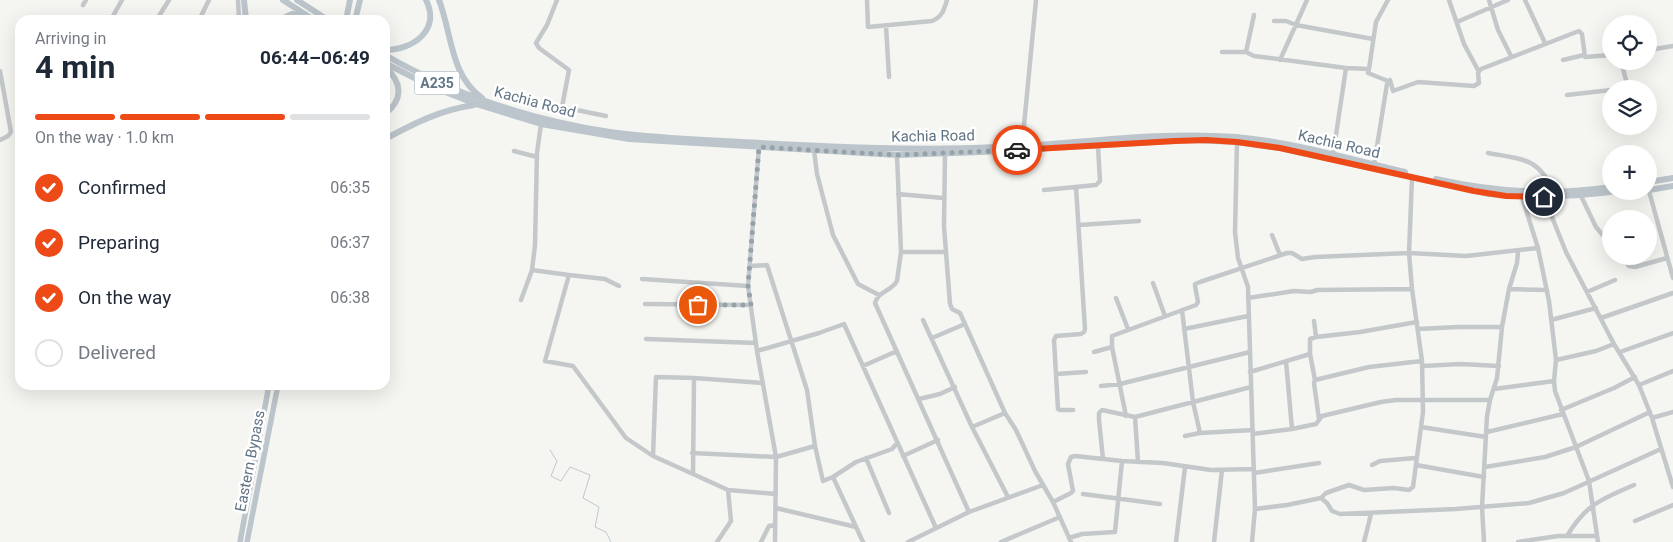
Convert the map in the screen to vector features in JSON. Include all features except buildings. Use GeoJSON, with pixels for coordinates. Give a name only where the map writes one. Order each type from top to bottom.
{"type":"FeatureCollection","features":[{"type":"Feature","properties":{"kind":"highway"},"geometry":{"type":"LineString","coordinates":[[244,0],[246,15]]}},
{"type":"Feature","properties":{"kind":"highway"},"geometry":{"type":"LineString","coordinates":[[283,0],[306,15]]}},
{"type":"Feature","properties":{"kind":"highway"},"geometry":{"type":"LineString","coordinates":[[297,0],[320,15]]}},
{"type":"Feature","properties":{"kind":"highway"},"geometry":{"type":"LineString","coordinates":[[302,0],[309,8]]}},
{"type":"Feature","properties":{"kind":"highway"},"geometry":{"type":"LineString","coordinates":[[347,15],[350,0]]}},
{"type":"Feature","properties":{"kind":"highway"},"geometry":{"type":"LineString","coordinates":[[390,49],[406,47],[423,35],[427,29],[430,14],[426,0]]}},
{"type":"Feature","properties":{"kind":"highway"},"geometry":{"type":"LineString","coordinates":[[440,0],[456,63],[462,76],[477,94],[493,106]]}},
{"type":"Feature","properties":{"kind":"highway"},"geometry":{"type":"LineString","coordinates":[[356,15],[360,1]]}},
{"type":"Feature","properties":{"kind":"highway","name":"Kachia Road"},"geometry":{"type":"LineString","coordinates":[[390,58],[422,76],[449,88],[541,124],[629,139],[897,150],[942,150],[1202,136],[1264,141],[1333,155],[1348,161],[1412,178],[1474,191],[1522,197],[1581,196],[1602,193]]}},
{"type":"Feature","properties":{"kind":"highway","name":"Kachia Road"},"geometry":{"type":"LineString","coordinates":[[390,67],[476,104],[493,106],[553,122],[610,132],[759,147],[896,155],[1206,140],[1280,148],[1482,187],[1552,192],[1602,188]]}},
{"type":"Feature","properties":{"kind":"highway"},"geometry":{"type":"LineString","coordinates":[[390,71],[395,77],[398,88],[397,100],[390,110]]}},
{"type":"Feature","properties":{"kind":"highway"},"geometry":{"type":"LineString","coordinates":[[390,136],[434,114],[476,104]]}},
{"type":"Feature","properties":{"kind":"highway"},"geometry":{"type":"LineString","coordinates":[[1657,181],[1673,178]]}},
{"type":"Feature","properties":{"kind":"highway"},"geometry":{"type":"LineString","coordinates":[[1657,189],[1673,186]]}},
{"type":"Feature","properties":{"kind":"main road","name":"Eastern Bypass"},"geometry":{"type":"LineString","coordinates":[[240,542],[269,390]]}},
{"type":"Feature","properties":{"kind":"main road","name":"Eastern Bypass"},"geometry":{"type":"LineString","coordinates":[[247,542],[277,390]]}},
{"type":"Feature","properties":{"kind":"street"},"geometry":{"type":"LineString","coordinates":[[114,15],[122,0]]}},
{"type":"Feature","properties":{"kind":"street"},"geometry":{"type":"LineString","coordinates":[[160,15],[169,0]]}},
{"type":"Feature","properties":{"kind":"street"},"geometry":{"type":"LineString","coordinates":[[202,15],[209,0]]}},
{"type":"Feature","properties":{"kind":"street"},"geometry":{"type":"LineString","coordinates":[[238,0],[239,15]]}},
{"type":"Feature","properties":{"kind":"street"},"geometry":{"type":"LineString","coordinates":[[557,0],[547,25],[536,43],[539,48],[569,70],[562,108],[606,116]]}},
{"type":"Feature","properties":{"kind":"street"},"geometry":{"type":"LineString","coordinates":[[868,0],[868,27],[932,21],[939,18],[944,12],[947,0]]}},
{"type":"Feature","properties":{"kind":"street"},"geometry":{"type":"LineString","coordinates":[[1022,146],[1036,0]]}},
{"type":"Feature","properties":{"kind":"street"},"geometry":{"type":"LineString","coordinates":[[1280,60],[1307,0]]}},
{"type":"Feature","properties":{"kind":"street"},"geometry":{"type":"LineString","coordinates":[[1388,0],[1376,22],[1368,73],[1388,81],[1390,80],[1393,91],[1418,82],[1474,86],[1480,80],[1478,70],[1464,44],[1450,0]]}},
{"type":"Feature","properties":{"kind":"street"},"geometry":{"type":"LineString","coordinates":[[1489,0],[1498,30],[1511,56]]}},
{"type":"Feature","properties":{"kind":"street"},"geometry":{"type":"LineString","coordinates":[[1457,22],[1508,0]]}},
{"type":"Feature","properties":{"kind":"street"},"geometry":{"type":"LineString","coordinates":[[1525,0],[1545,43]]}},
{"type":"Feature","properties":{"kind":"street"},"geometry":{"type":"LineString","coordinates":[[1246,52],[1254,15]]}},
{"type":"Feature","properties":{"kind":"street"},"geometry":{"type":"LineString","coordinates":[[1274,21],[1373,39]]}},
{"type":"Feature","properties":{"kind":"street"},"geometry":{"type":"LineString","coordinates":[[886,26],[889,77]]}},
{"type":"Feature","properties":{"kind":"street"},"geometry":{"type":"LineString","coordinates":[[1478,70],[1571,32],[1580,31],[1584,55]]}},
{"type":"Feature","properties":{"kind":"street"},"geometry":{"type":"LineString","coordinates":[[1657,49],[1673,46]]}},
{"type":"Feature","properties":{"kind":"street"},"geometry":{"type":"LineString","coordinates":[[1222,52],[1246,52],[1254,56],[1280,60],[1369,69]]}},
{"type":"Feature","properties":{"kind":"street"},"geometry":{"type":"LineString","coordinates":[[1563,60],[1584,55],[1588,58],[1602,56]]}},
{"type":"Feature","properties":{"kind":"street"},"geometry":{"type":"LineString","coordinates":[[1333,155],[1346,68]]}},
{"type":"Feature","properties":{"kind":"street"},"geometry":{"type":"LineString","coordinates":[[0,71],[11,132],[0,140]]}},
{"type":"Feature","properties":{"kind":"street"},"geometry":{"type":"LineString","coordinates":[[1374,165],[1388,81]]}},
{"type":"Feature","properties":{"kind":"street"},"geometry":{"type":"LineString","coordinates":[[1567,95],[1602,91]]}},
{"type":"Feature","properties":{"kind":"street"},"geometry":{"type":"LineString","coordinates":[[521,300],[532,270],[536,228],[537,157],[541,124]]}},
{"type":"Feature","properties":{"kind":"street"},"geometry":{"type":"LineString","coordinates":[[1237,142],[1235,239],[1237,252],[1246,279],[1248,298],[1255,508],[1252,542]]}},
{"type":"Feature","properties":{"kind":"street"},"geometry":{"type":"LineString","coordinates":[[1044,190],[1096,185],[1100,181],[1098,146]]}},
{"type":"Feature","properties":{"kind":"street"},"geometry":{"type":"LineString","coordinates":[[759,147],[748,286],[757,352],[764,382],[776,457],[775,542]]}},
{"type":"Feature","properties":{"kind":"street"},"geometry":{"type":"LineString","coordinates":[[814,150],[817,174],[830,228],[858,284],[878,295]]}},
{"type":"Feature","properties":{"kind":"street"},"geometry":{"type":"LineString","coordinates":[[514,151],[537,157]]}},
{"type":"Feature","properties":{"kind":"street"},"geometry":{"type":"LineString","coordinates":[[1488,153],[1527,160],[1536,165],[1548,178],[1552,192]]}},
{"type":"Feature","properties":{"kind":"street"},"geometry":{"type":"LineString","coordinates":[[945,154],[943,198],[950,307],[960,313],[1006,413],[1053,502],[1070,540],[1082,534],[1115,532],[1122,461]]}},
{"type":"Feature","properties":{"kind":"street"},"geometry":{"type":"LineString","coordinates":[[896,155],[900,252],[896,283],[878,295],[875,303],[969,512]]}},
{"type":"Feature","properties":{"kind":"street"},"geometry":{"type":"LineString","coordinates":[[1255,508],[1287,505],[1321,498],[1326,493],[1349,485],[1364,490],[1412,489],[1423,400],[1422,364],[1409,253],[1412,178]]}},
{"type":"Feature","properties":{"kind":"street"},"geometry":{"type":"LineString","coordinates":[[1073,410],[1058,409],[1054,338],[1081,334],[1085,328],[1076,187]]}},
{"type":"Feature","properties":{"kind":"street"},"geometry":{"type":"LineString","coordinates":[[898,194],[943,198]]}},
{"type":"Feature","properties":{"kind":"street"},"geometry":{"type":"LineString","coordinates":[[1581,196],[1596,227],[1602,234]]}},
{"type":"Feature","properties":{"kind":"street"},"geometry":{"type":"LineString","coordinates":[[1522,197],[1538,248],[1547,290],[1556,360],[1555,391],[1589,481],[1598,542]]}},
{"type":"Feature","properties":{"kind":"street"},"geometry":{"type":"LineString","coordinates":[[1544,197],[1566,252],[1614,344],[1639,385],[1652,418],[1673,488]]}},
{"type":"Feature","properties":{"kind":"street"},"geometry":{"type":"LineString","coordinates":[[1651,200],[1673,278]]}},
{"type":"Feature","properties":{"kind":"street"},"geometry":{"type":"LineString","coordinates":[[1079,225],[1139,221]]}},
{"type":"Feature","properties":{"kind":"street"},"geometry":{"type":"LineString","coordinates":[[530,228],[536,228]]}},
{"type":"Feature","properties":{"kind":"street"},"geometry":{"type":"LineString","coordinates":[[1272,235],[1280,255]]}},
{"type":"Feature","properties":{"kind":"street"},"geometry":{"type":"LineString","coordinates":[[1126,416],[1112,347],[1112,336],[1196,305],[1198,302],[1195,284],[1280,255],[1292,253],[1302,259],[1409,253],[1458,257],[1518,252],[1538,248]]}},
{"type":"Feature","properties":{"kind":"street"},"geometry":{"type":"LineString","coordinates":[[900,252],[946,252]]}},
{"type":"Feature","properties":{"kind":"street"},"geometry":{"type":"LineString","coordinates":[[1484,542],[1482,507],[1490,400],[1499,366],[1502,328],[1518,252]]}},
{"type":"Feature","properties":{"kind":"street"},"geometry":{"type":"LineString","coordinates":[[1657,261],[1667,258]]}},
{"type":"Feature","properties":{"kind":"street"},"geometry":{"type":"LineString","coordinates":[[1628,265],[1635,267],[1642,265]]}},
{"type":"Feature","properties":{"kind":"street"},"geometry":{"type":"LineString","coordinates":[[750,266],[767,266],[807,390],[815,446],[823,480],[833,477],[856,462],[892,449],[897,443]]}},
{"type":"Feature","properties":{"kind":"street"},"geometry":{"type":"LineString","coordinates":[[532,270],[605,279],[619,286]]}},
{"type":"Feature","properties":{"kind":"street"},"geometry":{"type":"LineString","coordinates":[[569,276],[545,361],[573,366],[626,438],[653,456],[728,490],[776,494]]}},
{"type":"Feature","properties":{"kind":"street"},"geometry":{"type":"LineString","coordinates":[[642,279],[748,286]]}},
{"type":"Feature","properties":{"kind":"street"},"geometry":{"type":"LineString","coordinates":[[1587,292],[1615,280]]}},
{"type":"Feature","properties":{"kind":"street"},"geometry":{"type":"LineString","coordinates":[[1153,283],[1165,316]]}},
{"type":"Feature","properties":{"kind":"street"},"geometry":{"type":"LineString","coordinates":[[1509,288],[1547,290]]}},
{"type":"Feature","properties":{"kind":"street"},"geometry":{"type":"LineString","coordinates":[[1248,298],[1294,291],[1412,289]]}},
{"type":"Feature","properties":{"kind":"street"},"geometry":{"type":"LineString","coordinates":[[1601,318],[1673,293]]}},
{"type":"Feature","properties":{"kind":"street"},"geometry":{"type":"LineString","coordinates":[[1116,298],[1128,329]]}},
{"type":"Feature","properties":{"kind":"street"},"geometry":{"type":"LineString","coordinates":[[645,304],[751,305]]}},
{"type":"Feature","properties":{"kind":"street"},"geometry":{"type":"LineString","coordinates":[[1551,320],[1596,308]]}},
{"type":"Feature","properties":{"kind":"street"},"geometry":{"type":"LineString","coordinates":[[1182,310],[1193,402],[1200,433]]}},
{"type":"Feature","properties":{"kind":"street"},"geometry":{"type":"LineString","coordinates":[[1184,329],[1248,316]]}},
{"type":"Feature","properties":{"kind":"street"},"geometry":{"type":"LineString","coordinates":[[923,320],[972,427],[1008,497]]}},
{"type":"Feature","properties":{"kind":"street"},"geometry":{"type":"LineString","coordinates":[[1314,322],[1316,337]]}},
{"type":"Feature","properties":{"kind":"street"},"geometry":{"type":"LineString","coordinates":[[1319,419],[1309,341],[1316,337],[1360,332],[1417,322]]}},
{"type":"Feature","properties":{"kind":"street"},"geometry":{"type":"LineString","coordinates":[[757,352],[844,324],[936,528]]}},
{"type":"Feature","properties":{"kind":"street"},"geometry":{"type":"LineString","coordinates":[[932,338],[965,324]]}},
{"type":"Feature","properties":{"kind":"street"},"geometry":{"type":"LineString","coordinates":[[1418,330],[1458,327],[1502,328]]}},
{"type":"Feature","properties":{"kind":"street"},"geometry":{"type":"LineString","coordinates":[[1620,352],[1673,333]]}},
{"type":"Feature","properties":{"kind":"street"},"geometry":{"type":"LineString","coordinates":[[646,339],[756,343]]}},
{"type":"Feature","properties":{"kind":"street"},"geometry":{"type":"LineString","coordinates":[[1556,360],[1596,351],[1614,344]]}},
{"type":"Feature","properties":{"kind":"street"},"geometry":{"type":"LineString","coordinates":[[1094,352],[1112,347]]}},
{"type":"Feature","properties":{"kind":"street"},"geometry":{"type":"LineString","coordinates":[[863,366],[897,351]]}},
{"type":"Feature","properties":{"kind":"street"},"geometry":{"type":"LineString","coordinates":[[1101,386],[1120,384],[1250,352]]}},
{"type":"Feature","properties":{"kind":"street"},"geometry":{"type":"LineString","coordinates":[[1250,372],[1310,354]]}},
{"type":"Feature","properties":{"kind":"street"},"geometry":{"type":"LineString","coordinates":[[1286,361],[1292,429]]}},
{"type":"Feature","properties":{"kind":"street"},"geometry":{"type":"LineString","coordinates":[[1315,380],[1369,367],[1422,364],[1499,366]]}},
{"type":"Feature","properties":{"kind":"street"},"geometry":{"type":"LineString","coordinates":[[1639,385],[1673,371]]}},
{"type":"Feature","properties":{"kind":"street"},"geometry":{"type":"LineString","coordinates":[[1056,374],[1086,372]]}},
{"type":"Feature","properties":{"kind":"street"},"geometry":{"type":"LineString","coordinates":[[653,456],[656,377],[764,382]]}},
{"type":"Feature","properties":{"kind":"street"},"geometry":{"type":"LineString","coordinates":[[1487,432],[1562,412],[1635,377]]}},
{"type":"Feature","properties":{"kind":"street"},"geometry":{"type":"LineString","coordinates":[[693,474],[694,378]]}},
{"type":"Feature","properties":{"kind":"street"},"geometry":{"type":"LineString","coordinates":[[1494,389],[1554,381]]}},
{"type":"Feature","properties":{"kind":"street"},"geometry":{"type":"LineString","coordinates":[[919,400],[955,387]]}},
{"type":"Feature","properties":{"kind":"street"},"geometry":{"type":"LineString","coordinates":[[1103,458],[1099,420],[1100,411],[1104,410],[1135,417],[1251,387]]}},
{"type":"Feature","properties":{"kind":"street"},"geometry":{"type":"LineString","coordinates":[[1185,436],[1200,433],[1292,429],[1316,424],[1322,416],[1381,402],[1490,400]]}},
{"type":"Feature","properties":{"kind":"street"},"geometry":{"type":"LineString","coordinates":[[1485,467],[1545,457],[1576,447],[1650,412]]}},
{"type":"Feature","properties":{"kind":"street"},"geometry":{"type":"LineString","coordinates":[[1652,418],[1673,412]]}},
{"type":"Feature","properties":{"kind":"street"},"geometry":{"type":"LineString","coordinates":[[972,427],[1006,413]]}},
{"type":"Feature","properties":{"kind":"street"},"geometry":{"type":"LineString","coordinates":[[1135,417],[1138,462]]}},
{"type":"Feature","properties":{"kind":"street"},"geometry":{"type":"LineString","coordinates":[[1421,427],[1486,437]]}},
{"type":"Feature","properties":{"kind":"street"},"geometry":{"type":"LineString","coordinates":[[892,449],[903,454],[938,440]]}},
{"type":"Feature","properties":{"kind":"street"},"geometry":{"type":"LineString","coordinates":[[692,453],[776,457],[815,446]]}},
{"type":"Feature","properties":{"kind":"street"},"geometry":{"type":"LineString","coordinates":[[1321,498],[1336,513],[1371,514],[1529,503],[1547,499],[1661,449]]}},
{"type":"Feature","properties":{"kind":"street"},"geometry":{"type":"LineString","coordinates":[[1053,502],[1073,491],[1068,464],[1071,458],[1082,456],[1122,461],[1163,463],[1186,467],[1254,471],[1319,463]]}},
{"type":"Feature","properties":{"kind":"street"},"geometry":{"type":"LineString","coordinates":[[866,458],[889,513]]}},
{"type":"Feature","properties":{"kind":"street"},"geometry":{"type":"LineString","coordinates":[[1372,465],[1380,461],[1416,458]]}},
{"type":"Feature","properties":{"kind":"street"},"geometry":{"type":"LineString","coordinates":[[1416,465],[1484,477]]}},
{"type":"Feature","properties":{"kind":"street"},"geometry":{"type":"LineString","coordinates":[[1176,542],[1186,467]]}},
{"type":"Feature","properties":{"kind":"street"},"geometry":{"type":"LineString","coordinates":[[1214,542],[1222,470]]}},
{"type":"Feature","properties":{"kind":"street"},"geometry":{"type":"LineString","coordinates":[[833,477],[863,542]]}},
{"type":"Feature","properties":{"kind":"street"},"geometry":{"type":"LineString","coordinates":[[908,542],[969,512],[1043,485]]}},
{"type":"Feature","properties":{"kind":"street"},"geometry":{"type":"LineString","coordinates":[[1567,536],[1581,514],[1593,504],[1600,499],[1634,485]]}},
{"type":"Feature","properties":{"kind":"street"},"geometry":{"type":"LineString","coordinates":[[717,542],[731,520],[728,490]]}},
{"type":"Feature","properties":{"kind":"street"},"geometry":{"type":"LineString","coordinates":[[1083,494],[1160,504]]}},
{"type":"Feature","properties":{"kind":"street"},"geometry":{"type":"LineString","coordinates":[[1634,521],[1673,505]]}},
{"type":"Feature","properties":{"kind":"street"},"geometry":{"type":"LineString","coordinates":[[776,508],[856,527]]}},
{"type":"Feature","properties":{"kind":"street"},"geometry":{"type":"LineString","coordinates":[[1364,542],[1371,514]]}},
{"type":"Feature","properties":{"kind":"street"},"geometry":{"type":"LineString","coordinates":[[1001,542],[1060,517]]}},
{"type":"Feature","properties":{"kind":"street"},"geometry":{"type":"LineString","coordinates":[[761,542],[769,526],[775,525]]}},
{"type":"Feature","properties":{"kind":"street"},"geometry":{"type":"LineString","coordinates":[[1518,542],[1558,536],[1597,536]]}},
{"type":"Feature","properties":{"kind":"waterway"},"geometry":{"type":"LineString","coordinates":[[550,450],[557,461],[551,476],[561,481],[570,467],[590,475],[583,498],[599,507],[595,527],[606,532],[611,542]]}},
{"type":"Feature","properties":{"kind":"way so far"},"geometry":{"type":"LineString","coordinates":[[698,305],[751,305],[748,286],[759,147],[896,155],[1017,150]]}},
{"type":"Feature","properties":{"kind":"route"},"geometry":{"type":"LineString","coordinates":[[1017,150],[1175,141],[1237,142],[1280,148],[1489,194],[1544,197]]}}]}
